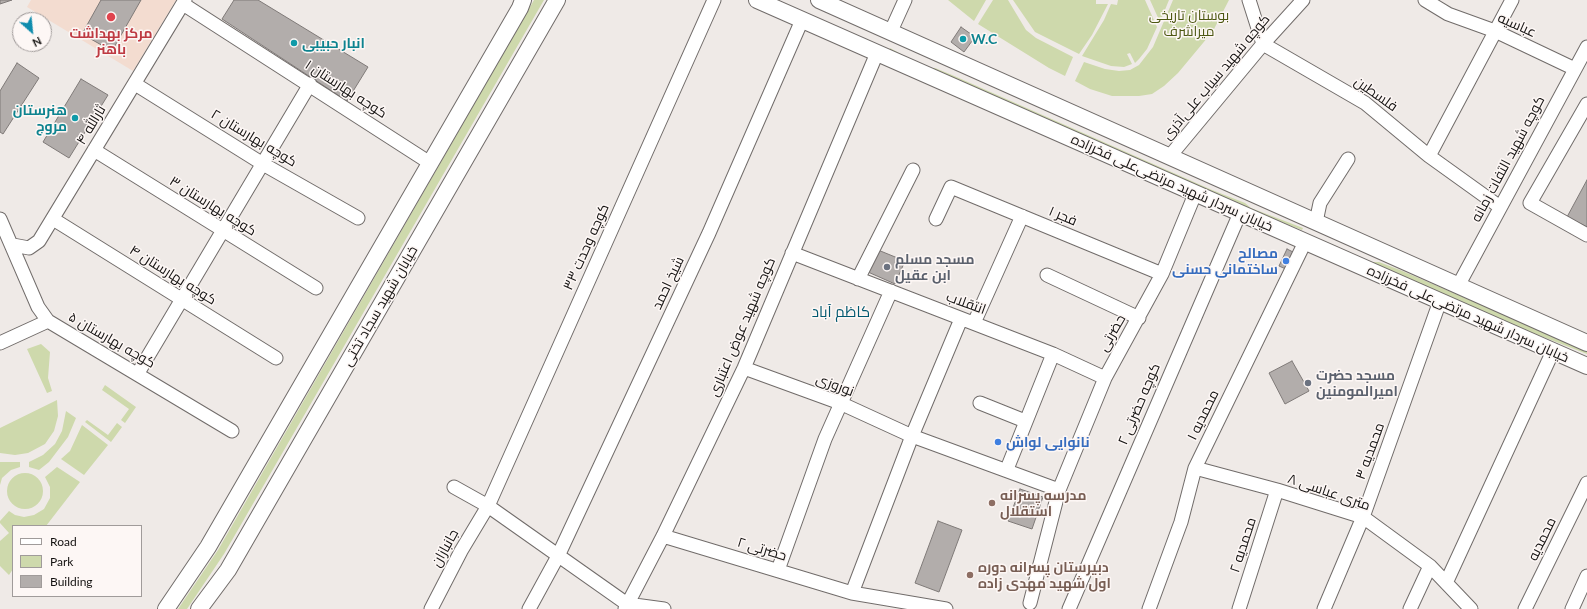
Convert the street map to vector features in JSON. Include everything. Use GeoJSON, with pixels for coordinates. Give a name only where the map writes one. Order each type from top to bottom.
{"type":"FeatureCollection","features":[{"type":"Feature","properties":{"kind":"main road","name":"خیابان شهید سجاد تختی"},"geometry":{"type":"LineString","coordinates":[[166,609],[208,547],[520,8],[523,0]]}},
{"type":"Feature","properties":{"kind":"main road","name":"خیابان شهید سجاد تختی"},"geometry":{"type":"LineString","coordinates":[[199,609],[228,570],[558,0]]}},
{"type":"Feature","properties":{"kind":"main road","name":"خیابان سردار شهید مرتضی‌علی فخرزاده"},"geometry":{"type":"LineString","coordinates":[[757,0],[1587,366]]}},
{"type":"Feature","properties":{"kind":"main road","name":"خیابان سردار شهید مرتضی‌علی فخرزاده"},"geometry":{"type":"LineString","coordinates":[[819,0],[1587,343]]}},
{"type":"Feature","properties":{"kind":"main road"},"geometry":{"type":"LineString","coordinates":[[1305,242],[1316,222]]}},
{"type":"Feature","properties":{"kind":"street","name":"کوچه وحدت ۳۳"},"geometry":{"type":"LineString","coordinates":[[488,506],[714,0]]}},
{"type":"Feature","properties":{"kind":"street"},"geometry":{"type":"LineString","coordinates":[[891,31],[905,0]]}},
{"type":"Feature","properties":{"kind":"street"},"geometry":{"type":"LineString","coordinates":[[1249,0],[1263,44]]}},
{"type":"Feature","properties":{"kind":"street","name":"کوچه شهید سیاب علی‌آذری"},"geometry":{"type":"LineString","coordinates":[[1170,156],[1263,44],[1303,0]]}},
{"type":"Feature","properties":{"kind":"street","name":"عباسیه"},"geometry":{"type":"LineString","coordinates":[[1425,0],[1448,14],[1495,31],[1575,69]]}},
{"type":"Feature","properties":{"kind":"street"},"geometry":{"type":"LineString","coordinates":[[1429,156],[1512,0]]}},
{"type":"Feature","properties":{"kind":"street","name":"کوچه بهارستان ۱"},"geometry":{"type":"LineString","coordinates":[[184,2],[430,163]]}},
{"type":"Feature","properties":{"kind":"street","name":"ثارالله ۴"},"geometry":{"type":"LineString","coordinates":[[7,241],[24,248],[35,245],[53,218],[184,2]]}},
{"type":"Feature","properties":{"kind":"street","name":"شیخ احمد"},"geometry":{"type":"LineString","coordinates":[[529,609],[558,556],[709,234],[802,20]]}},
{"type":"Feature","properties":{"kind":"street","name":"فلسطین"},"geometry":{"type":"LineString","coordinates":[[1263,44],[1365,103],[1429,156],[1500,207]]}},
{"type":"Feature","properties":{"kind":"street","name":"کوچه شهید التفات زمانه"},"geometry":{"type":"LineString","coordinates":[[1458,286],[1587,47]]}},
{"type":"Feature","properties":{"kind":"street","name":"کوچه شهید عوض اعتباری"},"geometry":{"type":"LineString","coordinates":[[626,606],[663,536],[744,368],[877,53]]}},
{"type":"Feature","properties":{"kind":"street","name":"کوچه بهارستان ۲"},"geometry":{"type":"LineString","coordinates":[[135,84],[263,164],[358,218]]}},
{"type":"Feature","properties":{"kind":"street"},"geometry":{"type":"LineString","coordinates":[[138,373],[310,84]]}},
{"type":"Feature","properties":{"kind":"street"},"geometry":{"type":"LineString","coordinates":[[1587,104],[1530,203],[1587,235]]}},
{"type":"Feature","properties":{"kind":"street","name":"کوچه بهارستان ۳"},"geometry":{"type":"LineString","coordinates":[[94,150],[316,288]]}},
{"type":"Feature","properties":{"kind":"street"},"geometry":{"type":"LineString","coordinates":[[1316,222],[1320,203],[1348,159]]}},
{"type":"Feature","properties":{"kind":"street"},"geometry":{"type":"LineString","coordinates":[[858,278],[913,170]]}},
{"type":"Feature","properties":{"kind":"street","name":"فجر ۱"},"geometry":{"type":"LineString","coordinates":[[936,219],[951,187],[1162,274]]}},
{"type":"Feature","properties":{"kind":"street","name":"حضرتی"},"geometry":{"type":"LineString","coordinates":[[1031,607],[1060,490],[1105,378],[1162,274],[1195,194]]}},
{"type":"Feature","properties":{"kind":"street","name":"کوچه حضرتی ۲"},"geometry":{"type":"LineString","coordinates":[[1069,609],[1240,213]]}},
{"type":"Feature","properties":{"kind":"street"},"geometry":{"type":"LineString","coordinates":[[974,323],[1022,216]]}},
{"type":"Feature","properties":{"kind":"street","name":"کوچه بهارستان ۴"},"geometry":{"type":"LineString","coordinates":[[53,218],[276,358]]}},
{"type":"Feature","properties":{"kind":"street","name":"کوچه بهارستان ۵"},"geometry":{"type":"LineString","coordinates":[[0,219],[7,241],[38,307],[48,321],[232,430]]}},
{"type":"Feature","properties":{"kind":"street","name":"محمدیه ۱"},"geometry":{"type":"LineString","coordinates":[[1149,609],[1182,522],[1195,468],[1305,242]]}},
{"type":"Feature","properties":{"kind":"street","name":"انتقلاب"},"geometry":{"type":"LineString","coordinates":[[792,253],[1053,354],[1105,378]]}},
{"type":"Feature","properties":{"kind":"street"},"geometry":{"type":"LineString","coordinates":[[1047,275],[1139,318]]}},
{"type":"Feature","properties":{"kind":"street"},"geometry":{"type":"LineString","coordinates":[[778,570],[807,486],[840,403],[892,291]]}},
{"type":"Feature","properties":{"kind":"street","name":"محمدیه ۳"},"geometry":{"type":"LineString","coordinates":[[1324,609],[1363,517],[1440,301]]}},
{"type":"Feature","properties":{"kind":"street"},"geometry":{"type":"LineString","coordinates":[[852,594],[912,436],[961,319]]}},
{"type":"Feature","properties":{"kind":"street"},"geometry":{"type":"LineString","coordinates":[[0,343],[48,321]]}},
{"type":"Feature","properties":{"kind":"street"},"geometry":{"type":"LineString","coordinates":[[1446,583],[1553,351]]}},
{"type":"Feature","properties":{"kind":"street"},"geometry":{"type":"LineString","coordinates":[[1007,469],[1053,354]]}},
{"type":"Feature","properties":{"kind":"street","name":"نوروزی"},"geometry":{"type":"LineString","coordinates":[[744,368],[840,403],[912,436],[1007,469],[1060,490]]}},
{"type":"Feature","properties":{"kind":"street"},"geometry":{"type":"LineString","coordinates":[[980,403],[1025,421]]}},
{"type":"Feature","properties":{"kind":"street","name":"۸ متری عباسی"},"geometry":{"type":"LineString","coordinates":[[1195,468],[1277,490],[1363,517],[1430,566],[1471,609]]}},
{"type":"Feature","properties":{"kind":"street","name":"محمدیه"},"geometry":{"type":"LineString","coordinates":[[1525,609],[1587,483]]}},
{"type":"Feature","properties":{"kind":"street"},"geometry":{"type":"LineString","coordinates":[[454,487],[488,506],[626,606],[664,609]]}},
{"type":"Feature","properties":{"kind":"street","name":"محمدیه ۲"},"geometry":{"type":"LineString","coordinates":[[1239,609],[1277,490]]}},
{"type":"Feature","properties":{"kind":"street","name":"جانبازان"},"geometry":{"type":"LineString","coordinates":[[431,608],[460,551],[488,506]]}},
{"type":"Feature","properties":{"kind":"street","name":"حضرتی ۲"},"geometry":{"type":"LineString","coordinates":[[663,536],[778,570],[852,594],[946,609]]}},
{"type":"Feature","properties":{"kind":"street"},"geometry":{"type":"LineString","coordinates":[[1410,609],[1430,566]]}},
{"type":"Feature","properties":{"kind":"street"},"geometry":{"type":"LineString","coordinates":[[1572,609],[1587,576]]}},
{"type":"Feature","properties":{"kind":"shaded area"},"geometry":{"type":"Polygon","coordinates":[[[31,0],[176,0],[133,71],[52,22],[52,12],[35,12],[27,7],[31,0]]]}},
{"type":"Feature","properties":{"kind":"green space"},"geometry":{"type":"Polygon","coordinates":[[[534,0],[544,0],[224,554],[187,609],[178,609],[218,550],[534,0]]]}},
{"type":"Feature","properties":{"kind":"green space"},"geometry":{"type":"Polygon","coordinates":[[[948,0],[986,0],[974,21],[948,0]]]}},
{"type":"Feature","properties":{"kind":"green space"},"geometry":{"type":"Polygon","coordinates":[[[993,0],[1008,0],[1026,30],[1036,38],[1073,57],[1065,76],[1049,68],[978,24],[993,0]]]}},
{"type":"Feature","properties":{"kind":"green space","name":"بوستان تاریخی میراشرف"},"geometry":{"type":"Polygon","coordinates":[[[1013,0],[1096,0],[1096,4],[1108,4],[1092,35],[1079,54],[1035,32],[1013,0]]]}},
{"type":"Feature","properties":{"kind":"green space","name":"بوستان تاریخی میراشرف"},"geometry":{"type":"Polygon","coordinates":[[[1118,0],[1145,0],[1157,27],[1147,49],[1139,59],[1135,63],[1130,53],[1127,54],[1132,64],[1124,67],[1111,66],[1082,56],[1104,20],[1111,4],[1117,5],[1118,0]]]}},
{"type":"Feature","properties":{"kind":"green space","name":"بوستان تاریخی میراشرف"},"geometry":{"type":"Polygon","coordinates":[[[1150,0],[1169,0],[1160,22],[1150,0]]]}},
{"type":"Feature","properties":{"kind":"green space","name":"بوستان تاریخی میراشرف"},"geometry":{"type":"Polygon","coordinates":[[[1173,0],[1229,0],[1213,31],[1178,73],[1164,86],[1152,94],[1139,96],[1112,96],[1090,89],[1075,81],[1084,62],[1105,69],[1119,71],[1130,70],[1139,65],[1153,47],[1173,0]]]}},
{"type":"Feature","properties":{"kind":"green space"},"geometry":{"type":"Polygon","coordinates":[[[890,48],[926,68],[935,68],[952,75],[1212,190],[1245,203],[1251,208],[1303,228],[1302,230],[1209,194],[906,61],[889,51],[890,48]]]}},
{"type":"Feature","properties":{"kind":"green space"},"geometry":{"type":"Polygon","coordinates":[[[1332,244],[1368,262],[1379,262],[1400,270],[1519,321],[1587,351],[1587,354],[1515,326],[1331,246],[1332,244]]]}},
{"type":"Feature","properties":{"kind":"green space"},"geometry":{"type":"Polygon","coordinates":[[[41,344],[50,352],[48,378],[52,391],[47,393],[27,349],[41,344]]]}},
{"type":"Feature","properties":{"kind":"green space"},"geometry":{"type":"Polygon","coordinates":[[[105,385],[136,407],[125,423],[121,420],[129,409],[102,390],[105,385]]]}},
{"type":"Feature","properties":{"kind":"green space"},"geometry":{"type":"Polygon","coordinates":[[[57,400],[58,416],[54,431],[45,444],[28,453],[15,455],[0,453],[0,428],[57,400]]]}},
{"type":"Feature","properties":{"kind":"green space"},"geometry":{"type":"Polygon","coordinates":[[[66,411],[76,418],[68,437],[49,462],[39,470],[29,467],[29,462],[43,455],[55,444],[62,431],[66,411]]]}},
{"type":"Feature","properties":{"kind":"green space"},"geometry":{"type":"Polygon","coordinates":[[[87,420],[108,435],[117,423],[122,427],[111,442],[85,422],[87,420]]]}},
{"type":"Feature","properties":{"kind":"green space"},"geometry":{"type":"Polygon","coordinates":[[[82,425],[108,445],[84,475],[61,459],[70,451],[82,425]]]}},
{"type":"Feature","properties":{"kind":"green space"},"geometry":{"type":"Polygon","coordinates":[[[0,462],[20,462],[20,467],[11,470],[2,478],[0,485],[0,462]]]}},
{"type":"Feature","properties":{"kind":"green space"},"geometry":{"type":"Polygon","coordinates":[[[57,467],[80,482],[47,525],[12,525],[12,570],[9,575],[0,566],[0,541],[9,533],[0,521],[9,511],[15,515],[24,517],[34,515],[44,509],[50,498],[50,487],[45,477],[57,467]]]}},
{"type":"Feature","properties":{"kind":"green space"},"geometry":{"type":"Polygon","coordinates":[[[29,473],[38,478],[42,484],[42,498],[38,504],[29,509],[21,509],[12,504],[8,498],[7,487],[12,478],[18,474],[29,473]]]}},
{"type":"Feature","properties":{"kind":"building"},"geometry":{"type":"Polygon","coordinates":[[[0,0],[12,0],[0,4],[0,0]]]}},
{"type":"Feature","properties":{"kind":"building","name":"مرکز بهداشت باهنر"},"geometry":{"type":"Polygon","coordinates":[[[101,0],[141,0],[112,51],[82,34],[101,0]]]}},
{"type":"Feature","properties":{"kind":"building","name":"انبار حبیبی"},"geometry":{"type":"Polygon","coordinates":[[[234,0],[258,0],[368,67],[347,101],[222,19],[234,0]]]}},
{"type":"Feature","properties":{"kind":"building","name":"W.C"},"geometry":{"type":"Polygon","coordinates":[[[961,27],[975,37],[964,52],[951,42],[961,27]]]}},
{"type":"Feature","properties":{"kind":"building"},"geometry":{"type":"Polygon","coordinates":[[[17,63],[39,78],[3,134],[0,132],[0,91],[17,63]]]}},
{"type":"Feature","properties":{"kind":"building","name":"هنرستان مروج"},"geometry":{"type":"Polygon","coordinates":[[[81,79],[108,95],[69,158],[43,142],[81,79]]]}},
{"type":"Feature","properties":{"kind":"building"},"geometry":{"type":"Polygon","coordinates":[[[1587,180],[1587,227],[1567,217],[1587,180]]]}},
{"type":"Feature","properties":{"kind":"building","name":"مصالح ساختمانی حسنی"},"geometry":{"type":"Polygon","coordinates":[[[1287,249],[1293,252],[1294,256],[1288,270],[1279,266],[1287,249]]]}},
{"type":"Feature","properties":{"kind":"building","name":"مسجد مسلم ابن عقیل"},"geometry":{"type":"Polygon","coordinates":[[[878,250],[905,261],[895,284],[868,272],[878,250]]]}},
{"type":"Feature","properties":{"kind":"building"},"geometry":{"type":"Polygon","coordinates":[[[1292,361],[1309,391],[1285,404],[1269,373],[1292,361]]]}},
{"type":"Feature","properties":{"kind":"building"},"geometry":{"type":"Polygon","coordinates":[[[1020,489],[1043,497],[1032,529],[1008,521],[1020,489]]]}},
{"type":"Feature","properties":{"kind":"building"},"geometry":{"type":"Polygon","coordinates":[[[938,521],[962,530],[939,592],[915,583],[938,521]]]}},
{"type":"Feature","properties":{"kind":"place","name":"مرکز بهداشت باهنر"},"geometry":{"type":"Point","coordinates":[111,17]}},
{"type":"Feature","properties":{"kind":"place","name":"W.C"},"geometry":{"type":"Point","coordinates":[963,39]}},
{"type":"Feature","properties":{"kind":"place","name":"انبار حبیبی"},"geometry":{"type":"Point","coordinates":[294,43]}},
{"type":"Feature","properties":{"kind":"place","name":"هنرستان مروج"},"geometry":{"type":"Point","coordinates":[75,118]}},
{"type":"Feature","properties":{"kind":"place","name":"مصالح ساختمانی حسنی"},"geometry":{"type":"Point","coordinates":[1286,261]}},
{"type":"Feature","properties":{"kind":"place","name":"مسجد مسلم ابن عقیل"},"geometry":{"type":"Point","coordinates":[887,267]}},
{"type":"Feature","properties":{"kind":"place","name":"مسجد حضرت امیرالمومنین"},"geometry":{"type":"Point","coordinates":[1308,383]}},
{"type":"Feature","properties":{"kind":"place","name":"نانوایی لواش"},"geometry":{"type":"Point","coordinates":[998,442]}},
{"type":"Feature","properties":{"kind":"place","name":"مدرسه پسرانه استقلال"},"geometry":{"type":"Point","coordinates":[992,503]}},
{"type":"Feature","properties":{"kind":"place","name":"دبیرستان پسرانه دوره اول شهید مهدی زاده"},"geometry":{"type":"Point","coordinates":[970,575]}},
{"type":"Feature","properties":{"kind":"district","name":"کاظم آباد"},"geometry":{"type":"Point","coordinates":[841,312]}}]}
